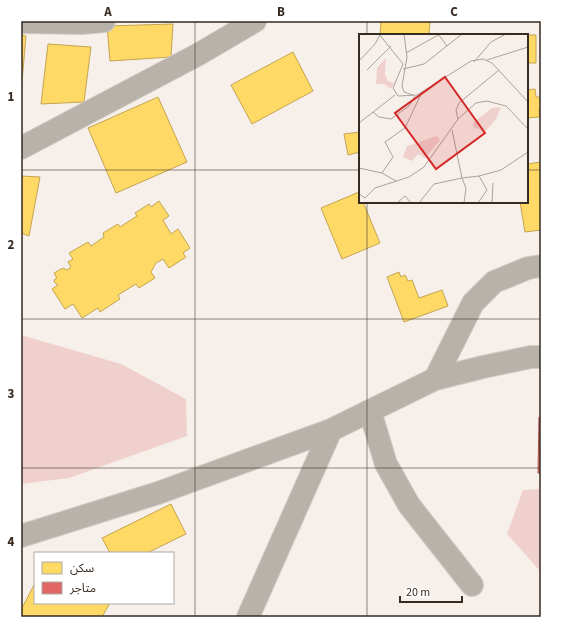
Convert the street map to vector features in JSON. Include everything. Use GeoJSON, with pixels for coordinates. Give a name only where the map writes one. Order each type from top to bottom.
{"type":"FeatureCollection","features":[{"type":"Feature","properties":{"kind":"street"},"geometry":{"type":"LineString","coordinates":[[21,22],[82,23],[104,21]]}},
{"type":"Feature","properties":{"kind":"street"},"geometry":{"type":"LineString","coordinates":[[21,148],[199,54],[254,21]]}},
{"type":"Feature","properties":{"kind":"street"},"geometry":{"type":"LineString","coordinates":[[435,380],[473,303],[494,282],[528,268],[541,266]]}},
{"type":"Feature","properties":{"kind":"street"},"geometry":{"type":"LineString","coordinates":[[21,536],[158,493],[331,430],[435,380],[483,366],[531,357],[541,357]]}},
{"type":"Feature","properties":{"kind":"street"},"geometry":{"type":"LineString","coordinates":[[370,411],[386,464],[409,505],[472,585]]}},
{"type":"Feature","properties":{"kind":"street"},"geometry":{"type":"LineString","coordinates":[[248,617],[331,430]]}},
{"type":"Feature","properties":{"kind":"shaded area"},"geometry":{"type":"Polygon","coordinates":[[[21,335],[121,364],[186,399],[187,436],[69,478],[21,484],[21,335]]]}},
{"type":"Feature","properties":{"kind":"shaded area"},"geometry":{"type":"Polygon","coordinates":[[[541,489],[541,572],[507,534],[523,490],[541,489]]]}},
{"type":"Feature","properties":{"kind":"building: سكن"},"geometry":{"type":"Polygon","coordinates":[[[381,21],[430,21],[429,34],[380,34],[381,21]]]}},
{"type":"Feature","properties":{"kind":"building: سكن"},"geometry":{"type":"Polygon","coordinates":[[[173,24],[171,57],[110,61],[107,26],[173,24]]]}},
{"type":"Feature","properties":{"kind":"building: سكن"},"geometry":{"type":"Polygon","coordinates":[[[21,35],[26,36],[21,93],[21,35]]]}},
{"type":"Feature","properties":{"kind":"building: سكن"},"geometry":{"type":"Polygon","coordinates":[[[528,35],[536,35],[536,63],[528,63],[528,35]]]}},
{"type":"Feature","properties":{"kind":"building: سكن"},"geometry":{"type":"Polygon","coordinates":[[[48,44],[91,47],[84,102],[41,104],[48,44]]]}},
{"type":"Feature","properties":{"kind":"building: سكن"},"geometry":{"type":"Polygon","coordinates":[[[293,52],[313,91],[252,124],[231,85],[293,52]]]}},
{"type":"Feature","properties":{"kind":"building: سكن"},"geometry":{"type":"Polygon","coordinates":[[[535,89],[536,97],[541,97],[541,109],[539,110],[540,117],[528,118],[528,90],[535,89]]]}},
{"type":"Feature","properties":{"kind":"building: سكن"},"geometry":{"type":"Polygon","coordinates":[[[158,97],[187,162],[116,193],[88,128],[158,97]]]}},
{"type":"Feature","properties":{"kind":"building: سكن"},"geometry":{"type":"Polygon","coordinates":[[[359,132],[359,152],[348,155],[344,134],[359,132]]]}},
{"type":"Feature","properties":{"kind":"building: سكن"},"geometry":{"type":"Polygon","coordinates":[[[541,162],[541,230],[525,232],[520,203],[528,203],[528,164],[541,162]]]}},
{"type":"Feature","properties":{"kind":"building: سكن"},"geometry":{"type":"Polygon","coordinates":[[[21,176],[40,177],[29,236],[21,233],[21,176]]]}},
{"type":"Feature","properties":{"kind":"building: سكن"},"geometry":{"type":"Polygon","coordinates":[[[359,192],[359,203],[363,203],[380,243],[342,259],[321,208],[359,192]]]}},
{"type":"Feature","properties":{"kind":"building: سكن"},"geometry":{"type":"Polygon","coordinates":[[[159,201],[169,216],[163,220],[171,234],[178,229],[190,248],[183,253],[186,257],[169,268],[163,259],[156,263],[151,272],[155,278],[139,288],[136,284],[118,295],[120,299],[100,312],[98,308],[82,318],[73,304],[65,309],[52,289],[58,285],[54,282],[57,278],[54,273],[63,268],[67,270],[71,267],[68,262],[73,259],[69,253],[88,242],[91,246],[104,237],[103,233],[118,224],[120,227],[137,216],[135,213],[149,204],[151,207],[159,201]]]}},
{"type":"Feature","properties":{"kind":"building: سكن"},"geometry":{"type":"Polygon","coordinates":[[[399,272],[401,277],[405,275],[408,281],[412,280],[419,298],[442,290],[448,306],[404,322],[387,277],[399,272]]]}},
{"type":"Feature","properties":{"kind":"building: سكن"},"geometry":{"type":"Polygon","coordinates":[[[171,504],[186,534],[149,552],[109,552],[102,538],[171,504]]]}},
{"type":"Feature","properties":{"kind":"building: سكن"},"geometry":{"type":"Polygon","coordinates":[[[34,585],[34,604],[109,604],[102,617],[21,617],[21,610],[34,585]]]}},
{"type":"Feature","properties":{"kind":"building: متاجر"},"geometry":{"type":"Polygon","coordinates":[[[539,417],[541,417],[541,473],[538,473],[539,417]]]}}]}
